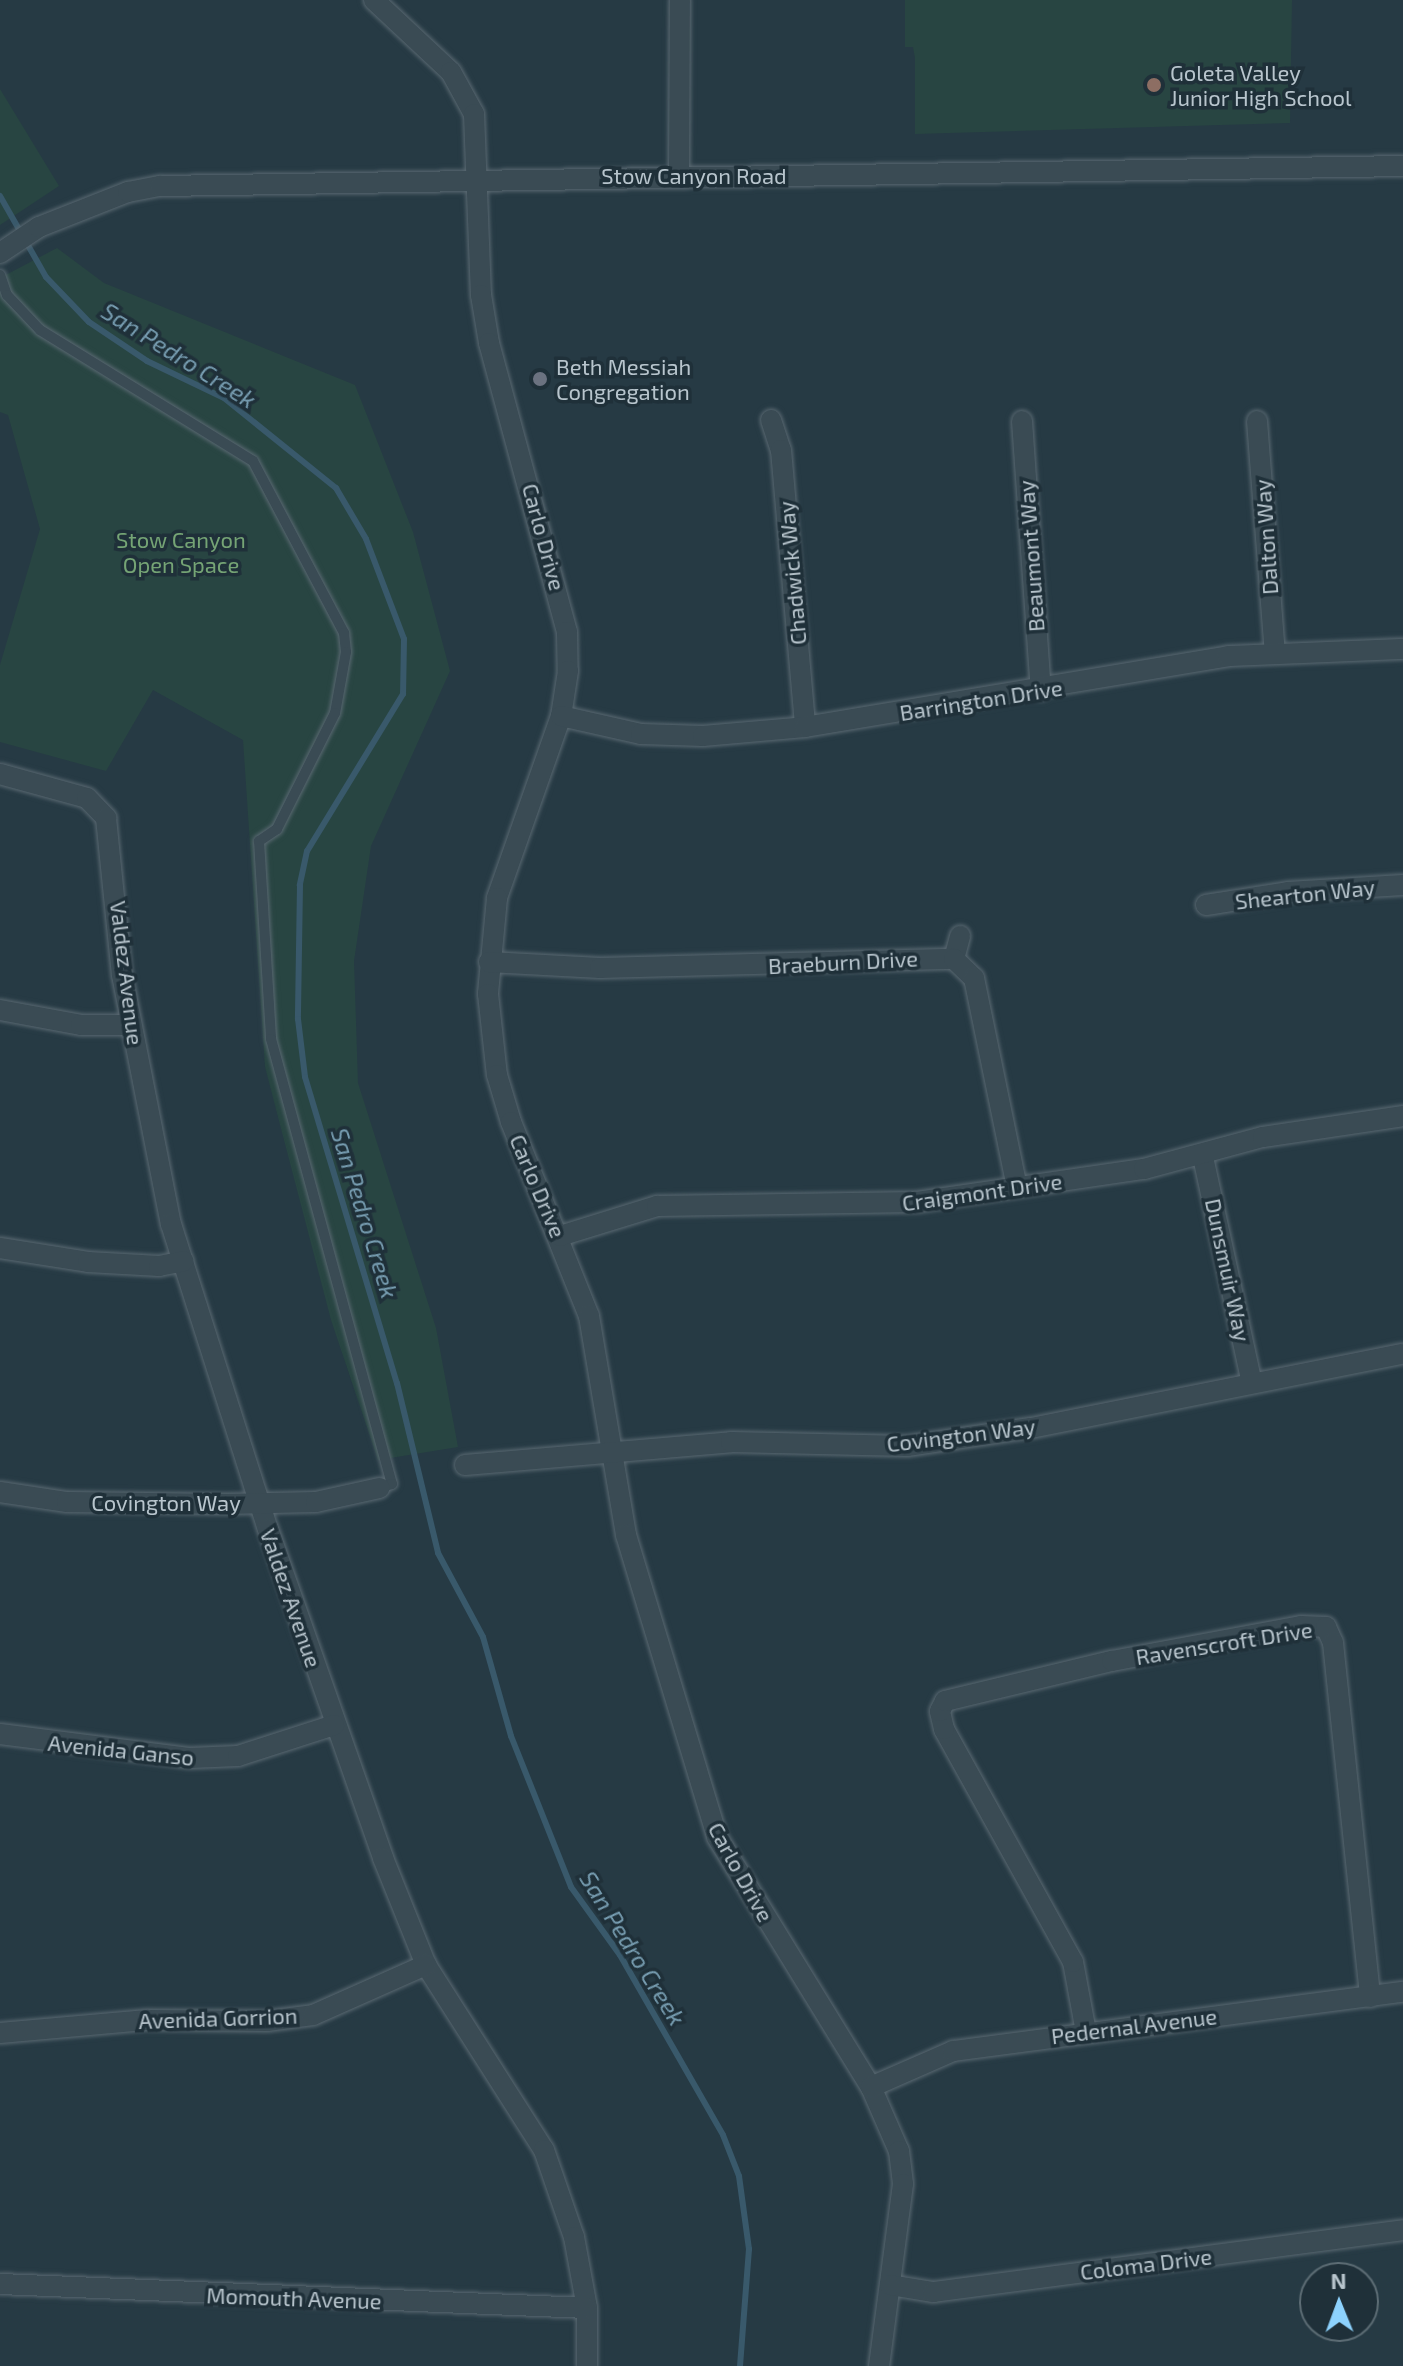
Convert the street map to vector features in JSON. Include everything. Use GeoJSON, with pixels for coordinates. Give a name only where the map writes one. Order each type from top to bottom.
{"type":"FeatureCollection","features":[{"type":"Feature","properties":{"kind":"street","name":"Carlo Drive"},"geometry":{"type":"LineString","coordinates":[[374,0],[429,48],[461,85],[479,131],[481,295],[489,343],[567,632],[568,671],[561,716],[497,898],[489,962],[497,1075],[511,1122],[560,1236],[589,1316],[611,1450],[637,1578],[717,1837],[871,2087],[891,2127],[903,2184],[879,2366]]}},
{"type":"Feature","properties":{"kind":"street"},"geometry":{"type":"LineString","coordinates":[[679,177],[680,0]]}},
{"type":"Feature","properties":{"kind":"street","name":"Stow Canyon Road"},"geometry":{"type":"LineString","coordinates":[[4,250],[39,227],[128,192],[160,186],[479,177],[1403,166]]}},
{"type":"Feature","properties":{"kind":"street","name":"Chadwick Way"},"geometry":{"type":"LineString","coordinates":[[771,420],[781,450],[805,727]]}},
{"type":"Feature","properties":{"kind":"street","name":"Beaumont Way"},"geometry":{"type":"LineString","coordinates":[[1022,421],[1041,690]]}},
{"type":"Feature","properties":{"kind":"street","name":"Dalton Way"},"geometry":{"type":"LineString","coordinates":[[1257,421],[1275,653]]}},
{"type":"Feature","properties":{"kind":"street","name":"Barrington Drive"},"geometry":{"type":"LineString","coordinates":[[561,716],[641,734],[703,736],[805,727],[1041,690],[1228,656],[1403,649]]}},
{"type":"Feature","properties":{"kind":"street","name":"Valdez Avenue"},"geometry":{"type":"LineString","coordinates":[[0,774],[87,798],[106,818],[112,847],[131,1025],[184,1261],[259,1503],[334,1725],[426,1965],[544,2150],[574,2237],[587,2308],[587,2366]]}},
{"type":"Feature","properties":{"kind":"street","name":"Shearton Way"},"geometry":{"type":"LineString","coordinates":[[1206,905],[1288,892],[1403,885]]}},
{"type":"Feature","properties":{"kind":"street"},"geometry":{"type":"LineString","coordinates":[[960,936],[954,959],[974,978],[1017,1187]]}},
{"type":"Feature","properties":{"kind":"street","name":"Braeburn Drive"},"geometry":{"type":"LineString","coordinates":[[489,962],[600,968],[954,959]]}},
{"type":"Feature","properties":{"kind":"street"},"geometry":{"type":"LineString","coordinates":[[0,1010],[81,1025],[131,1025]]}},
{"type":"Feature","properties":{"kind":"street","name":"Craigmont Drive"},"geometry":{"type":"LineString","coordinates":[[560,1236],[657,1206],[849,1207],[1017,1187],[1203,1157],[1263,1137],[1403,1116]]}},
{"type":"Feature","properties":{"kind":"street","name":"Dunsmuir Way"},"geometry":{"type":"LineString","coordinates":[[1203,1157],[1252,1383]]}},
{"type":"Feature","properties":{"kind":"street"},"geometry":{"type":"LineString","coordinates":[[0,1248],[88,1262],[159,1266],[184,1261]]}},
{"type":"Feature","properties":{"kind":"street","name":"Covington Way"},"geometry":{"type":"LineString","coordinates":[[465,1465],[731,1442],[907,1446],[1031,1428],[1403,1354]]}},
{"type":"Feature","properties":{"kind":"street","name":"Covington Way"},"geometry":{"type":"LineString","coordinates":[[0,1492],[67,1502],[259,1503],[316,1502],[379,1488]]}},
{"type":"Feature","properties":{"kind":"street","name":"Ravenscroft Drive"},"geometry":{"type":"LineString","coordinates":[[1086,2032],[1073,1962],[944,1729],[937,1695],[1301,1626],[1326,1627],[1340,1693],[1370,1997]]}},
{"type":"Feature","properties":{"kind":"street","name":"Avenida Ganso"},"geometry":{"type":"LineString","coordinates":[[0,1734],[190,1758],[238,1756],[334,1725]]}},
{"type":"Feature","properties":{"kind":"street","name":"Avenida Gorrion"},"geometry":{"type":"LineString","coordinates":[[0,2033],[147,2020],[267,2021],[313,2015],[426,1965]]}},
{"type":"Feature","properties":{"kind":"street","name":"Pedernal Avenue"},"geometry":{"type":"LineString","coordinates":[[871,2087],[953,2051],[1403,1992]]}},
{"type":"Feature","properties":{"kind":"street","name":"Coloma Drive"},"geometry":{"type":"LineString","coordinates":[[890,2285],[933,2292],[1403,2230]]}},
{"type":"Feature","properties":{"kind":"street","name":"Momouth Avenue"},"geometry":{"type":"LineString","coordinates":[[0,2284],[587,2308]]}},
{"type":"Feature","properties":{"kind":"lane"},"geometry":{"type":"LineString","coordinates":[[0,275],[7,295],[40,330],[253,461],[344,633],[346,652],[335,713],[277,829],[259,841],[271,1039],[392,1484],[379,1488]]}},
{"type":"Feature","properties":{"kind":"green space","name":"Goleta Valley Junior High School"},"geometry":{"type":"Polygon","coordinates":[[[905,0],[1292,0],[1290,123],[915,134],[915,58],[913,47],[905,47],[905,0]]]}},
{"type":"Feature","properties":{"kind":"green space"},"geometry":{"type":"Polygon","coordinates":[[[0,89],[59,186],[0,225],[0,89]]]}},
{"type":"Feature","properties":{"kind":"green space","name":"Stow Canyon Open Space"},"geometry":{"type":"Polygon","coordinates":[[[57,248],[104,283],[355,385],[413,532],[450,671],[371,846],[354,961],[358,1083],[436,1328],[458,1447],[378,1460],[331,1320],[265,1067],[243,740],[153,690],[106,771],[0,742],[0,665],[40,529],[8,415],[0,412],[0,278],[57,248]]]}},
{"type":"Feature","properties":{"kind":"waterway","name":"San Pedro Creek"},"geometry":{"type":"LineString","coordinates":[[0,196],[46,277],[89,322],[147,361],[224,398],[336,488],[366,539],[404,639],[403,694],[307,851],[300,885],[298,1019],[305,1077],[397,1383],[438,1553],[483,1637],[511,1736],[571,1887],[620,1955],[723,2135],[739,2176],[749,2249],[740,2366]]}},
{"type":"Feature","properties":{"kind":"place","name":"Goleta Valley Junior High School"},"geometry":{"type":"Point","coordinates":[1154,85]}},
{"type":"Feature","properties":{"kind":"place","name":"Beth Messiah Congregation"},"geometry":{"type":"Point","coordinates":[540,379]}}]}
